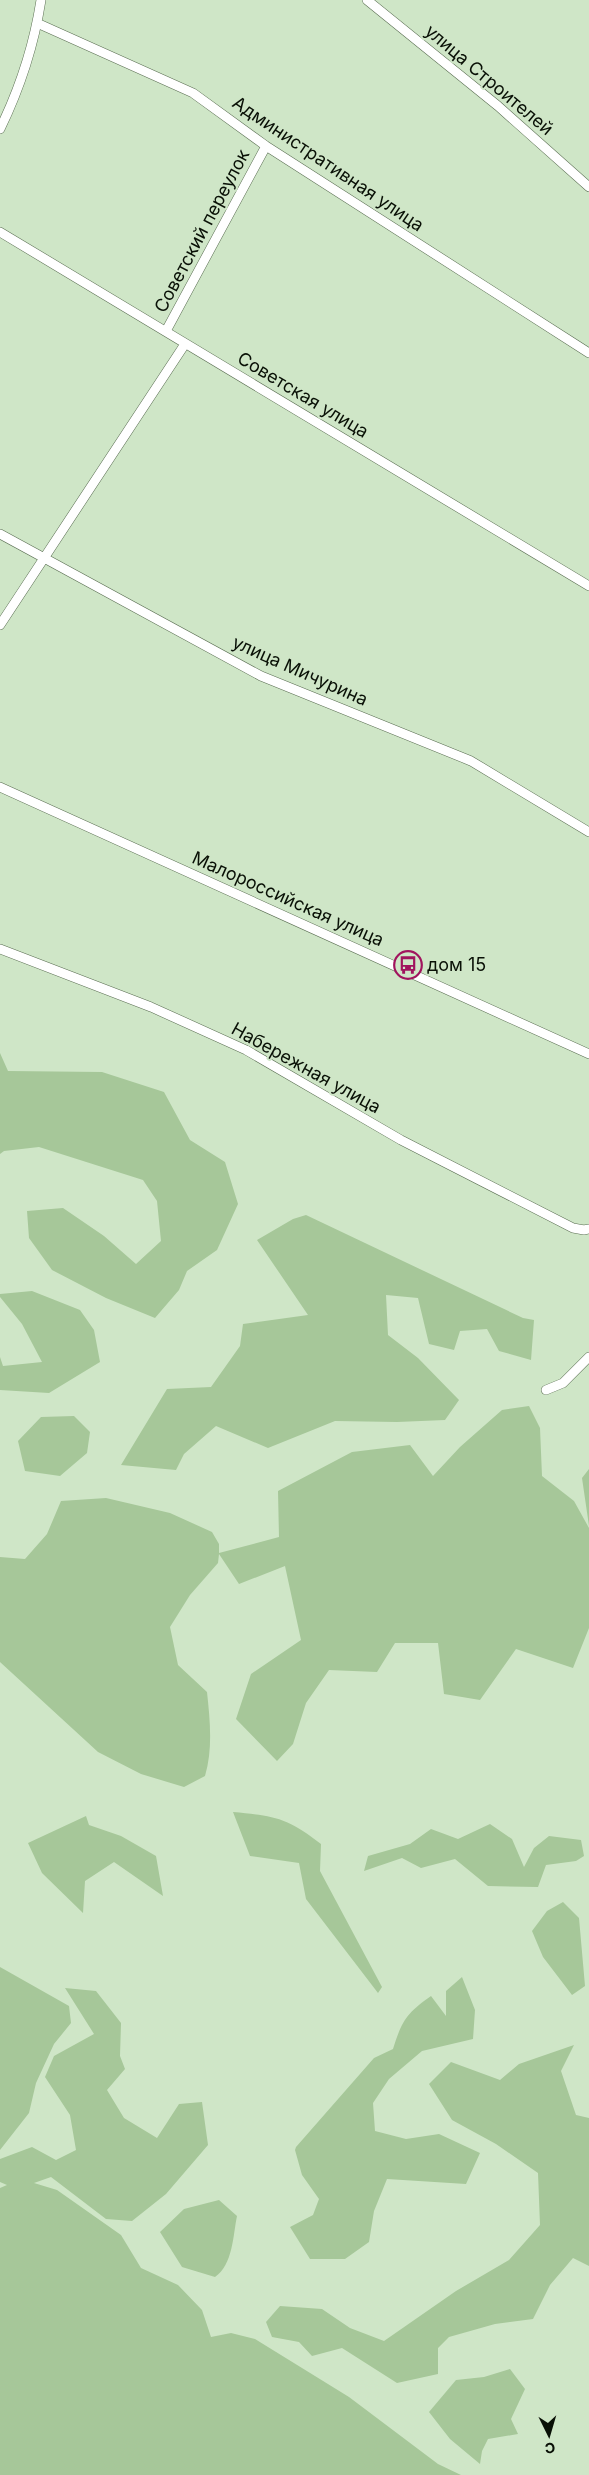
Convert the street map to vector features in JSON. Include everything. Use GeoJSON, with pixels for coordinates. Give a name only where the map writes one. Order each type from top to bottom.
{"type":"FeatureCollection","features":[{"type":"Feature","properties":{"kind":"street"},"geometry":{"type":"LineString","coordinates":[[0,129],[18,93],[37,23],[41,0]]}},
{"type":"Feature","properties":{"kind":"street","name":"улица Строителей"},"geometry":{"type":"LineString","coordinates":[[366,0],[498,106],[589,187]]}},
{"type":"Feature","properties":{"kind":"street","name":"Административная улица"},"geometry":{"type":"LineString","coordinates":[[37,23],[193,93],[266,146],[589,353]]}},
{"type":"Feature","properties":{"kind":"street","name":"Советский переулок"},"geometry":{"type":"LineString","coordinates":[[166,331],[266,146]]}},
{"type":"Feature","properties":{"kind":"street","name":"Советская улица"},"geometry":{"type":"LineString","coordinates":[[0,232],[185,344],[587,581]]}},
{"type":"Feature","properties":{"kind":"street"},"geometry":{"type":"LineString","coordinates":[[0,625],[185,344]]}},
{"type":"Feature","properties":{"kind":"street","name":"улица Мичурина"},"geometry":{"type":"LineString","coordinates":[[0,534],[261,676],[471,761],[589,832]]}},
{"type":"Feature","properties":{"kind":"street","name":"Малороссийская улица"},"geometry":{"type":"LineString","coordinates":[[0,787],[589,1054]]}},
{"type":"Feature","properties":{"kind":"street","name":"Набережная улица"},"geometry":{"type":"LineString","coordinates":[[0,949],[151,1008],[246,1050],[401,1140],[572,1228],[589,1229]]}},
{"type":"Feature","properties":{"kind":"street"},"geometry":{"type":"LineString","coordinates":[[546,1390],[563,1383],[589,1357]]}},
{"type":"Feature","properties":{"kind":"green space"},"geometry":{"type":"Polygon","coordinates":[[[0,1053],[8,1071],[102,1072],[164,1092],[190,1140],[225,1162],[238,1204],[217,1250],[187,1271],[179,1290],[155,1318],[106,1298],[52,1270],[29,1238],[27,1211],[63,1208],[104,1236],[136,1264],[161,1241],[157,1201],[143,1180],[39,1147],[4,1151],[0,1154],[0,1053]]]}},
{"type":"Feature","properties":{"kind":"green space"},"geometry":{"type":"Polygon","coordinates":[[[306,1215],[523,1318],[534,1320],[531,1360],[499,1351],[487,1329],[460,1331],[454,1350],[429,1344],[418,1298],[386,1295],[388,1335],[418,1358],[459,1400],[445,1420],[397,1422],[335,1421],[268,1448],[216,1426],[184,1454],[176,1470],[121,1465],[167,1389],[211,1387],[240,1346],[243,1324],[308,1315],[257,1240],[293,1219],[306,1215]]]}},
{"type":"Feature","properties":{"kind":"green space"},"geometry":{"type":"Polygon","coordinates":[[[32,1291],[80,1310],[94,1330],[100,1362],[49,1393],[0,1390],[0,1357],[3,1366],[42,1362],[22,1324],[0,1297],[0,1294],[32,1291]]]}},
{"type":"Feature","properties":{"kind":"green space"},"geometry":{"type":"Polygon","coordinates":[[[529,1406],[540,1428],[542,1476],[574,1501],[589,1528],[589,1628],[573,1668],[516,1649],[480,1700],[444,1694],[438,1643],[395,1643],[377,1672],[329,1670],[306,1703],[293,1744],[277,1761],[236,1719],[251,1674],[301,1640],[285,1566],[239,1584],[219,1554],[218,1563],[190,1595],[170,1627],[178,1665],[207,1692],[209,1713],[210,1745],[205,1776],[184,1787],[141,1774],[98,1752],[0,1662],[0,1557],[25,1559],[47,1534],[61,1501],[106,1498],[170,1513],[212,1532],[219,1544],[219,1553],[279,1537],[278,1491],[352,1452],[410,1445],[433,1476],[460,1447],[502,1410],[529,1406]]]}},
{"type":"Feature","properties":{"kind":"green space"},"geometry":{"type":"Polygon","coordinates":[[[74,1416],[90,1432],[87,1453],[60,1476],[25,1471],[18,1441],[41,1417],[74,1416]]]}},
{"type":"Feature","properties":{"kind":"green space"},"geometry":{"type":"Polygon","coordinates":[[[589,1469],[589,1526],[582,1478],[589,1469]]]}},
{"type":"Feature","properties":{"kind":"green space"},"geometry":{"type":"Polygon","coordinates":[[[233,1812],[280,1819],[299,1828],[321,1844],[320,1871],[382,1987],[378,1993],[306,1899],[299,1863],[250,1856],[233,1812]]]}},
{"type":"Feature","properties":{"kind":"green space"},"geometry":{"type":"Polygon","coordinates":[[[86,1816],[89,1825],[121,1836],[156,1856],[163,1896],[114,1862],[85,1881],[83,1913],[42,1873],[28,1843],[86,1816]]]}},
{"type":"Feature","properties":{"kind":"green space"},"geometry":{"type":"Polygon","coordinates":[[[490,1824],[512,1839],[524,1867],[534,1848],[549,1836],[581,1840],[584,1856],[576,1861],[546,1865],[538,1887],[488,1886],[455,1859],[421,1868],[402,1858],[364,1871],[368,1856],[410,1844],[431,1829],[458,1839],[490,1824]]]}},
{"type":"Feature","properties":{"kind":"green space"},"geometry":{"type":"Polygon","coordinates":[[[563,1902],[579,1918],[585,1986],[572,1995],[543,1957],[532,1931],[547,1911],[563,1902]]]}},
{"type":"Feature","properties":{"kind":"green space"},"geometry":{"type":"Polygon","coordinates":[[[0,1967],[69,2006],[71,2023],[54,2044],[36,2083],[29,2113],[0,2150],[0,1967]]]}},
{"type":"Feature","properties":{"kind":"green space"},"geometry":{"type":"Polygon","coordinates":[[[462,1977],[475,2010],[473,2039],[422,2051],[389,2079],[373,2103],[375,2131],[406,2139],[439,2134],[480,2153],[466,2184],[387,2179],[374,2211],[369,2242],[345,2259],[310,2259],[290,2227],[313,2215],[319,2199],[302,2175],[295,2150],[296,2147],[374,2058],[393,2049],[406,2018],[416,2007],[431,1996],[446,2016],[446,1991],[462,1977]]]}},
{"type":"Feature","properties":{"kind":"green space"},"geometry":{"type":"Polygon","coordinates":[[[65,1988],[96,1991],[121,2023],[120,2056],[125,2069],[107,2090],[124,2118],[157,2138],[179,2104],[202,2102],[208,2145],[166,2194],[132,2221],[106,2219],[51,2177],[34,2183],[57,2190],[121,2235],[141,2268],[178,2285],[202,2310],[211,2337],[231,2333],[255,2339],[349,2397],[438,2464],[461,2475],[0,2475],[0,2188],[7,2185],[0,2182],[0,2159],[32,2147],[56,2160],[76,2150],[70,2115],[45,2077],[54,2056],[94,2034],[65,1988]]]}},
{"type":"Feature","properties":{"kind":"green space"},"geometry":{"type":"Polygon","coordinates":[[[574,2045],[561,2071],[576,2115],[589,2118],[589,2266],[573,2258],[550,2285],[533,2319],[495,2324],[449,2337],[438,2348],[438,2374],[397,2383],[342,2348],[312,2356],[299,2342],[272,2337],[266,2322],[280,2306],[322,2309],[350,2328],[384,2341],[456,2291],[509,2260],[540,2225],[538,2173],[496,2144],[452,2120],[429,2084],[451,2062],[500,2080],[519,2064],[574,2045]]]}},
{"type":"Feature","properties":{"kind":"green space"},"geometry":{"type":"Polygon","coordinates":[[[219,2200],[237,2216],[229,2257],[221,2272],[215,2277],[182,2267],[160,2232],[184,2209],[219,2200]]]}},
{"type":"Feature","properties":{"kind":"green space"},"geometry":{"type":"Polygon","coordinates":[[[510,2369],[525,2389],[511,2419],[518,2434],[488,2439],[482,2451],[480,2464],[450,2439],[429,2412],[456,2380],[484,2377],[510,2369]]]}},
{"type":"Feature","properties":{"kind":"place","name":"дом 15"},"geometry":{"type":"Point","coordinates":[408,965]}}]}
